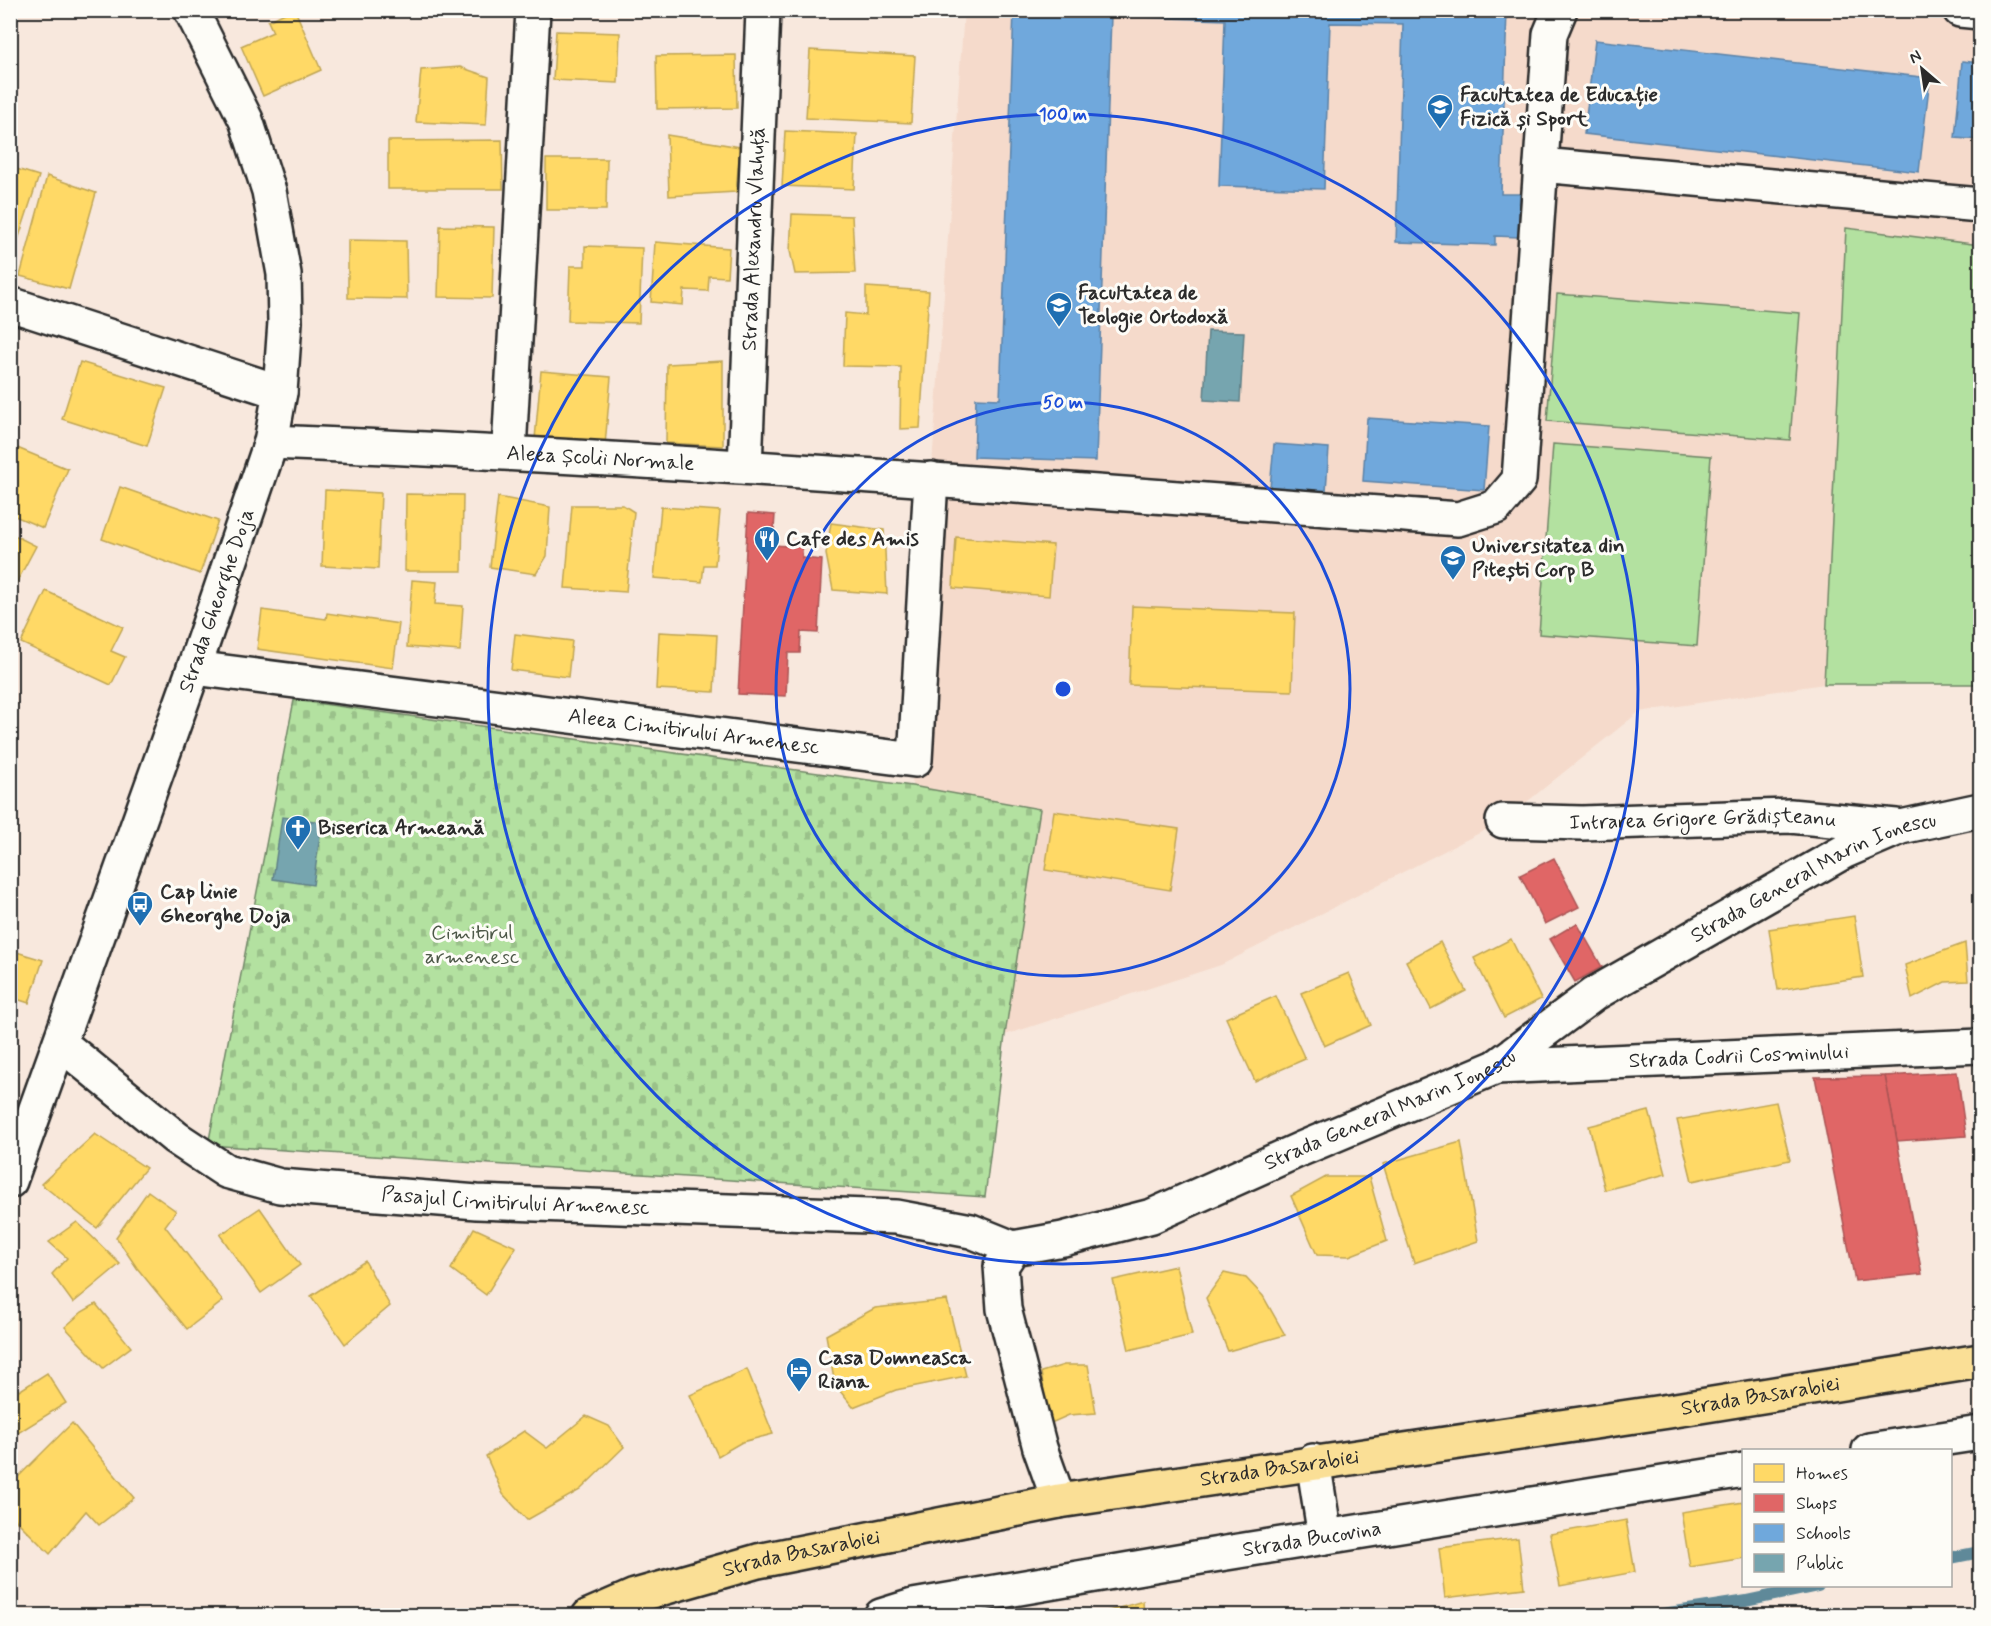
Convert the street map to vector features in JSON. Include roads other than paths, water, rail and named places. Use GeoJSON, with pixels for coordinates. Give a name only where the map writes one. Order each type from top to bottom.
{"type":"FeatureCollection","features":[{"type":"Feature","properties":{"kind":"main road","name":"Strada Basarabiei"},"geometry":{"type":"LineString","coordinates":[[589,1616],[635,1596],[758,1561],[1059,1501],[1313,1461],[1669,1411],[1980,1361]]}},
{"type":"Feature","properties":{"kind":"street","name":"Strada Gheorghe Doja"},"geometry":{"type":"LineString","coordinates":[[10,1181],[194,668],[271,442],[280,392],[285,322],[284,274],[269,191],[246,120],[198,21],[190,10]]}},
{"type":"Feature","properties":{"kind":"street"},"geometry":{"type":"LineString","coordinates":[[509,452],[533,10]]}},
{"type":"Feature","properties":{"kind":"street","name":"Strada Alexandru Vlahuță"},"geometry":{"type":"LineString","coordinates":[[745,467],[763,10]]}},
{"type":"Feature","properties":{"kind":"street","name":"Aleea Școlii Normale"},"geometry":{"type":"LineString","coordinates":[[271,442],[509,452],[931,479],[1458,519],[1496,507],[1519,480],[1550,34],[1560,10]]}},
{"type":"Feature","properties":{"kind":"street"},"geometry":{"type":"LineString","coordinates":[[1960,10],[1980,12]]}},
{"type":"Feature","properties":{"kind":"street"},"geometry":{"type":"LineString","coordinates":[[1541,165],[1980,205]]}},
{"type":"Feature","properties":{"kind":"street"},"geometry":{"type":"LineString","coordinates":[[10,304],[280,392]]}},
{"type":"Feature","properties":{"kind":"street","name":"Aleea Cimitirului Armenesc"},"geometry":{"type":"LineString","coordinates":[[194,668],[915,760],[931,479]]}},
{"type":"Feature","properties":{"kind":"street","name":"Strada General Marin Ionescu"},"geometry":{"type":"LineString","coordinates":[[1013,1248],[1063,1239],[1152,1216],[1301,1149],[1496,1067],[1594,994],[1845,851],[1901,827],[1980,810]]}},
{"type":"Feature","properties":{"kind":"street","name":"Intrarea Grigore Grădișteanu"},"geometry":{"type":"LineString","coordinates":[[1503,821],[1582,823],[1790,816],[1901,827]]}},
{"type":"Feature","properties":{"kind":"street","name":"Pasajul Cimitirului Armenesc"},"geometry":{"type":"LineString","coordinates":[[60,1043],[176,1138],[226,1171],[280,1186],[477,1202],[896,1216],[971,1231],[1013,1248]]}},
{"type":"Feature","properties":{"kind":"street","name":"Strada Codrii Cosminului"},"geometry":{"type":"LineString","coordinates":[[1496,1067],[1980,1046]]}},
{"type":"Feature","properties":{"kind":"street"},"geometry":{"type":"LineString","coordinates":[[1013,1248],[1001,1266],[1004,1309],[1040,1448],[1059,1501]]}},
{"type":"Feature","properties":{"kind":"street"},"geometry":{"type":"LineString","coordinates":[[1876,1449],[1980,1433]]}},
{"type":"Feature","properties":{"kind":"street"},"geometry":{"type":"LineString","coordinates":[[1313,1461],[1325,1537]]}},
{"type":"Feature","properties":{"kind":"street","name":"Strada Bucovina"},"geometry":{"type":"LineString","coordinates":[[881,1616],[913,1606],[1742,1470]]}},
{"type":"Feature","properties":{"kind":"waterway"},"geometry":{"type":"LineString","coordinates":[[1952,1558],[1980,1552]]}},
{"type":"Feature","properties":{"kind":"waterway"},"geometry":{"type":"LineString","coordinates":[[1650,1616],[1746,1601],[1813,1587]]}},
{"type":"Feature","properties":{"kind":"place","name":"Facultatea de Educație Fizică și Sport"},"geometry":{"type":"Point","coordinates":[1440,130]}},
{"type":"Feature","properties":{"kind":"place","name":"Facultatea de Teologie Ortodoxă"},"geometry":{"type":"Point","coordinates":[1059,328]}},
{"type":"Feature","properties":{"kind":"place","name":"Cafe des Amis"},"geometry":{"type":"Point","coordinates":[767,562]}},
{"type":"Feature","properties":{"kind":"place","name":"Universitatea din Pitești Corp B"},"geometry":{"type":"Point","coordinates":[1453,581]}},
{"type":"Feature","properties":{"kind":"place","name":"Biserica Armeană"},"geometry":{"type":"Point","coordinates":[298,851]}},
{"type":"Feature","properties":{"kind":"place","name":"Cap linie Gheorghe Doja"},"geometry":{"type":"Point","coordinates":[140,927]}},
{"type":"Feature","properties":{"kind":"place","name":"Casa Domneasca Riana"},"geometry":{"type":"Point","coordinates":[799,1393]}},
{"type":"Feature","properties":{"kind":"park label","name":"Cimitirul armenesc"},"geometry":{"type":"Point","coordinates":[472,945]}}]}
